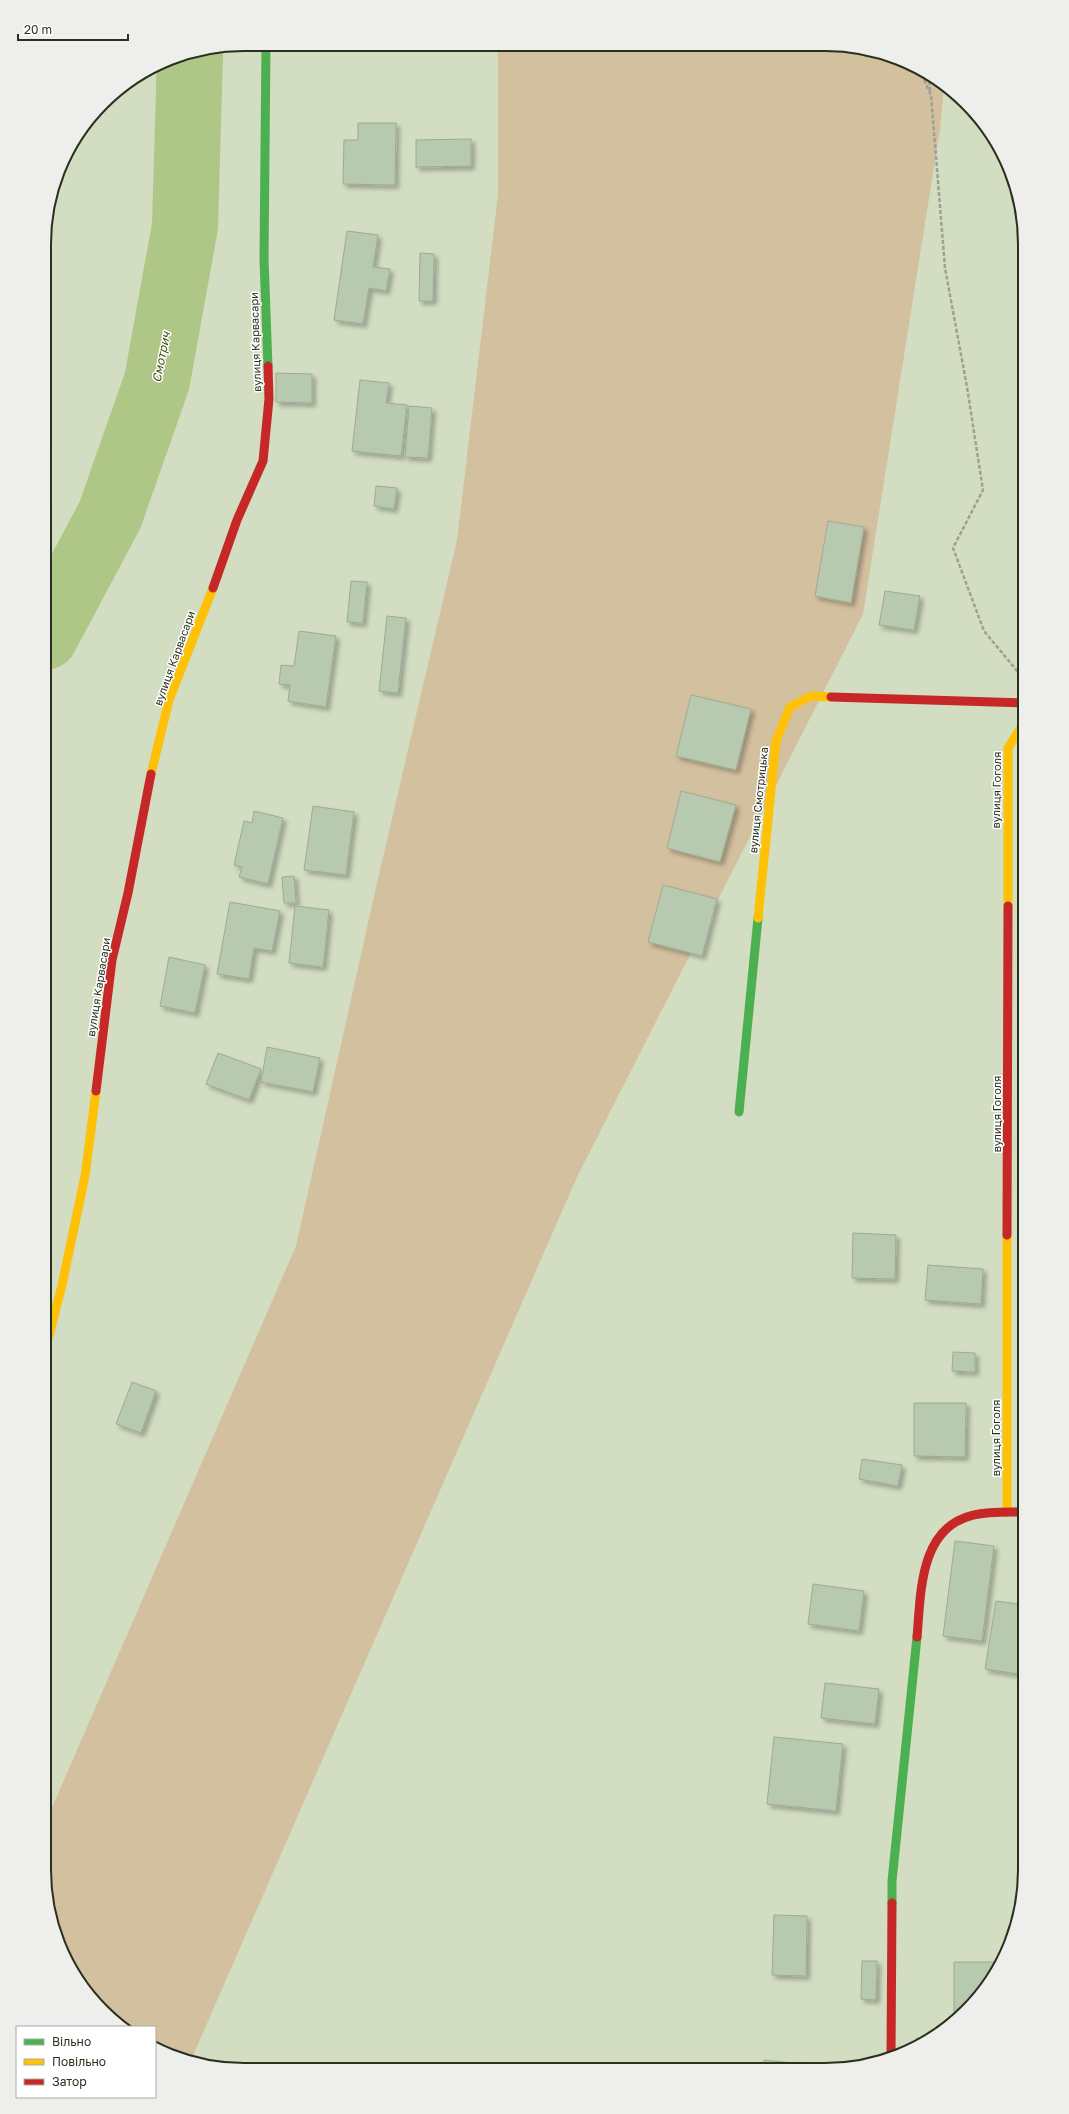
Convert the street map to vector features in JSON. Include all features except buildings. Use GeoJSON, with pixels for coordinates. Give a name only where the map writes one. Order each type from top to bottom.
{"type":"FeatureCollection","features":[{"type":"Feature","properties":{"kind":"street","name":"вулиця Карвасари"},"geometry":{"type":"LineString","coordinates":[[51,1325],[62,1285],[84,1176],[112,960],[128,893],[153,763],[169,700],[237,520],[264,461],[269,399],[264,259],[266,51]]}},
{"type":"Feature","properties":{"kind":"street","name":"вулиця Смотрицька"},"geometry":{"type":"LineString","coordinates":[[738,1112],[776,741],[790,707],[811,696],[1018,703]]}},
{"type":"Feature","properties":{"kind":"street","name":"вулиця Гоголя"},"geometry":{"type":"LineString","coordinates":[[1007,1512],[1008,748],[1018,732]]}},
{"type":"Feature","properties":{"kind":"street"},"geometry":{"type":"LineString","coordinates":[[891,2051],[892,1881],[923,1572],[930,1551],[953,1523],[968,1515],[1018,1512]]}},
{"type":"Feature","properties":{"kind":"path"},"geometry":{"type":"LineString","coordinates":[[923,79],[931,95]]}},
{"type":"Feature","properties":{"kind":"path"},"geometry":{"type":"LineString","coordinates":[[930,83],[945,268],[967,387],[983,490],[953,548],[984,631],[1018,673]]}},
{"type":"Feature","properties":{"kind":"shaded area"},"geometry":{"type":"Polygon","coordinates":[[[498,51],[837,51],[887,61],[921,77],[943,92],[940,129],[863,614],[577,1177],[193,2056],[182,2053],[156,2041],[156,2026],[131,2026],[127,2023],[99,1997],[77,1966],[61,1932],[53,1895],[51,1882],[51,1810],[296,1246],[377,883],[457,540],[498,195],[498,51]]]}},
{"type":"Feature","properties":{"kind":"waterway","name":"Смотрич"},"geometry":{"type":"LineString","coordinates":[[51,626],[110,515],[157,381],[185,226],[190,59]]}},
{"type":"Feature","properties":{"kind":"traffic: fast"},"geometry":{"type":"LineString","coordinates":[[266,51],[264,259],[268,366]]}},
{"type":"Feature","properties":{"kind":"traffic: fast"},"geometry":{"type":"LineString","coordinates":[[739,1112],[758,918]]}},
{"type":"Feature","properties":{"kind":"traffic: fast"},"geometry":{"type":"LineString","coordinates":[[892,1903],[892,1881],[917,1637]]}},
{"type":"Feature","properties":{"kind":"traffic: slow"},"geometry":{"type":"LineString","coordinates":[[151,774],[169,700],[213,588]]}},
{"type":"Feature","properties":{"kind":"traffic: slow"},"geometry":{"type":"LineString","coordinates":[[758,918],[776,741],[790,707],[811,696],[831,697]]}},
{"type":"Feature","properties":{"kind":"traffic: slow"},"geometry":{"type":"LineString","coordinates":[[1008,906],[1008,748],[1018,732]]}},
{"type":"Feature","properties":{"kind":"traffic: slow"},"geometry":{"type":"LineString","coordinates":[[51,1328],[62,1285],[85,1176],[96,1091]]}},
{"type":"Feature","properties":{"kind":"traffic: slow"},"geometry":{"type":"LineString","coordinates":[[1007,1235],[1007,1512]]}},
{"type":"Feature","properties":{"kind":"traffic: jam"},"geometry":{"type":"LineString","coordinates":[[213,588],[237,520],[263,461],[269,399],[268,366]]}},
{"type":"Feature","properties":{"kind":"traffic: jam"},"geometry":{"type":"LineString","coordinates":[[831,697],[1018,703]]}},
{"type":"Feature","properties":{"kind":"traffic: jam"},"geometry":{"type":"LineString","coordinates":[[96,1091],[112,960],[128,893],[151,774]]}},
{"type":"Feature","properties":{"kind":"traffic: jam"},"geometry":{"type":"LineString","coordinates":[[1007,1235],[1008,906]]}},
{"type":"Feature","properties":{"kind":"traffic: jam"},"geometry":{"type":"LineString","coordinates":[[917,1637],[922,1582],[926,1564],[942,1533],[955,1522],[973,1515],[992,1512],[1018,1512]]}},
{"type":"Feature","properties":{"kind":"traffic: jam"},"geometry":{"type":"LineString","coordinates":[[891,2051],[892,1903]]}}]}
